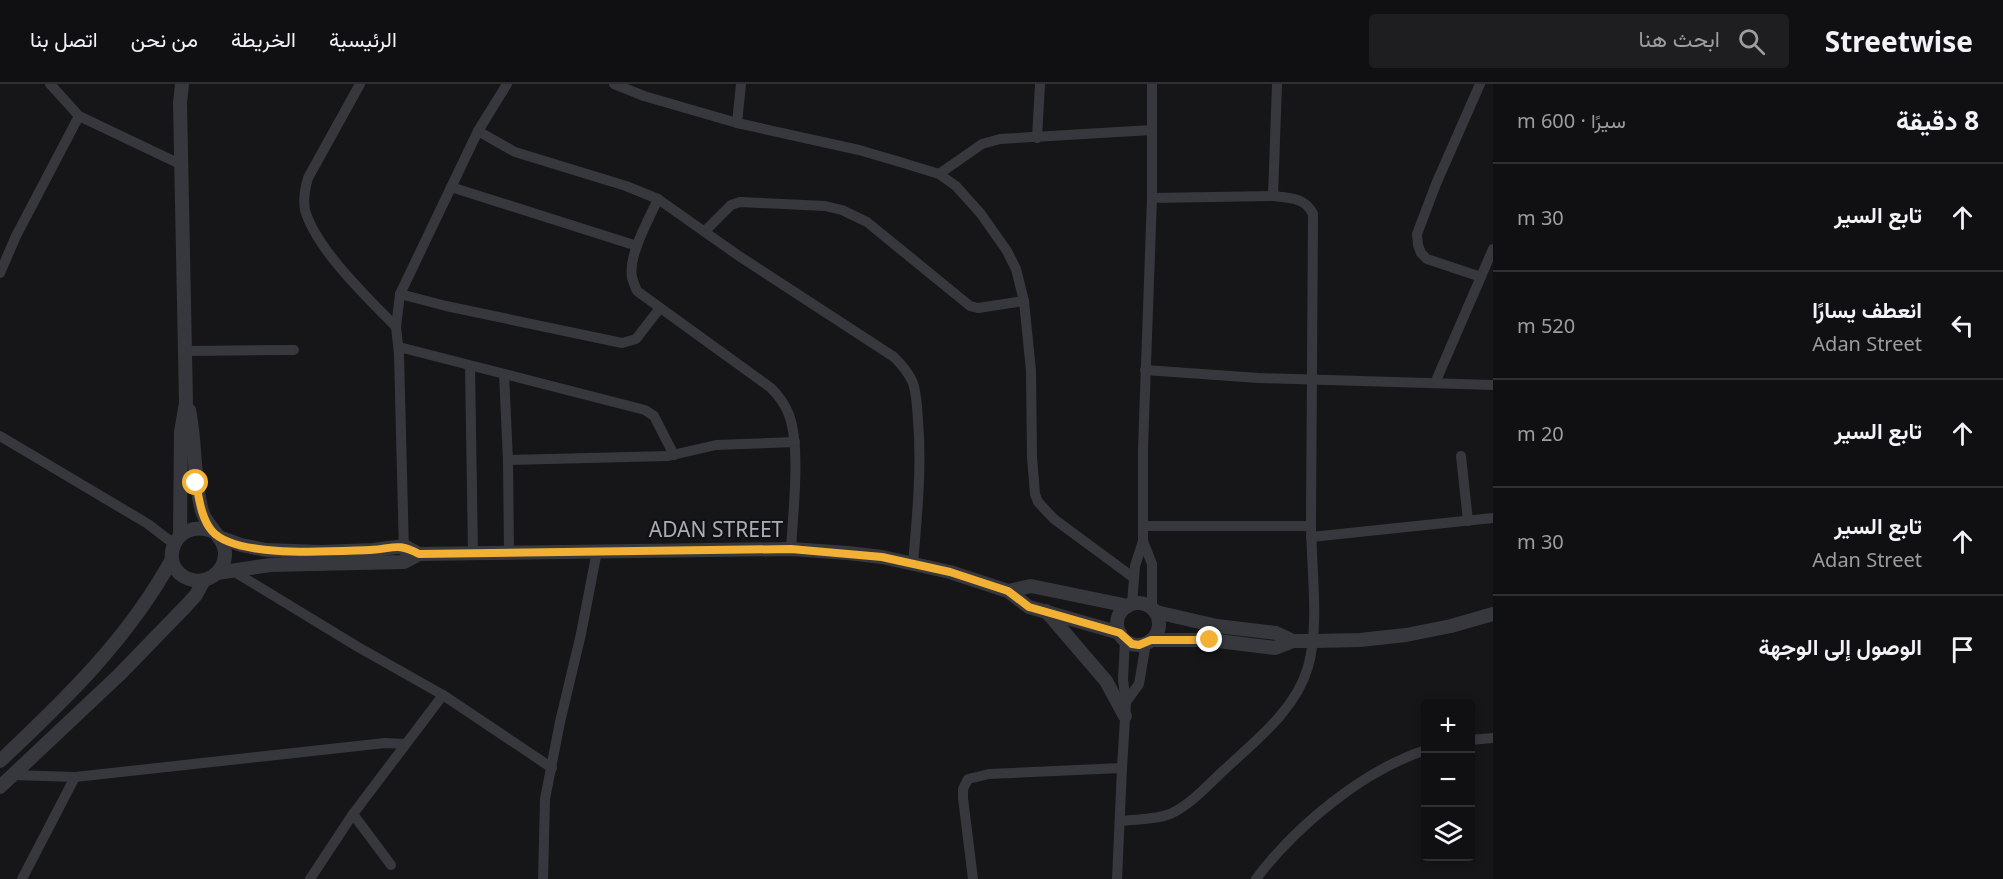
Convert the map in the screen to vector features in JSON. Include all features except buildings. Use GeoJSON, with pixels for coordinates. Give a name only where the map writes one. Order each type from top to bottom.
{"type":"FeatureCollection","features":[{"type":"Feature","properties":{"kind":"street"},"geometry":{"type":"LineString","coordinates":[[50,84],[79,116],[182,165]]}},
{"type":"Feature","properties":{"kind":"street"},"geometry":{"type":"LineString","coordinates":[[0,761],[96,666],[155,590],[172,559],[177,539],[181,432],[186,403],[180,103],[182,84]]}},
{"type":"Feature","properties":{"kind":"street"},"geometry":{"type":"LineString","coordinates":[[360,84],[308,178],[304,191],[305,208],[312,227],[346,275],[396,327]]}},
{"type":"Feature","properties":{"kind":"street"},"geometry":{"type":"LineString","coordinates":[[404,562],[399,347],[396,327],[400,294],[478,131],[507,84]]}},
{"type":"Feature","properties":{"kind":"street"},"geometry":{"type":"LineString","coordinates":[[614,84],[644,96],[737,123],[859,150],[939,174],[956,186],[981,214],[1016,269],[1024,301],[1031,371],[1032,466],[1038,502],[1053,519],[1134,578]]}},
{"type":"Feature","properties":{"kind":"street"},"geometry":{"type":"LineString","coordinates":[[644,96],[646,84]]}},
{"type":"Feature","properties":{"kind":"street"},"geometry":{"type":"LineString","coordinates":[[737,123],[741,84]]}},
{"type":"Feature","properties":{"kind":"street"},"geometry":{"type":"LineString","coordinates":[[1037,138],[1040,84]]}},
{"type":"Feature","properties":{"kind":"street"},"geometry":{"type":"LineString","coordinates":[[1130,605],[1135,566],[1143,541],[1145,370],[1152,198],[1152,84]]}},
{"type":"Feature","properties":{"kind":"street"},"geometry":{"type":"LineString","coordinates":[[1273,196],[1277,84]]}},
{"type":"Feature","properties":{"kind":"street"},"geometry":{"type":"LineString","coordinates":[[1480,84],[1436,184],[1417,234],[1420,253],[1427,259],[1486,270]]}},
{"type":"Feature","properties":{"kind":"street"},"geometry":{"type":"LineString","coordinates":[[0,273],[16,236],[79,116]]}},
{"type":"Feature","properties":{"kind":"street"},"geometry":{"type":"LineString","coordinates":[[939,174],[982,144],[1000,140],[1152,130]]}},
{"type":"Feature","properties":{"kind":"street"},"geometry":{"type":"LineString","coordinates":[[478,131],[515,152],[626,186],[658,199],[894,357],[912,381],[916,395],[919,480],[913,564]]}},
{"type":"Feature","properties":{"kind":"street"},"geometry":{"type":"LineString","coordinates":[[451,187],[637,246]]}},
{"type":"Feature","properties":{"kind":"street"},"geometry":{"type":"LineString","coordinates":[[1121,821],[1169,814],[1183,807],[1204,789],[1282,712],[1300,687],[1308,668],[1314,641],[1311,531],[1313,214],[1304,202],[1293,198],[1273,196],[1152,198]]}},
{"type":"Feature","properties":{"kind":"street"},"geometry":{"type":"LineString","coordinates":[[658,199],[637,246],[632,278],[637,291],[718,348],[771,388],[783,401],[790,417],[795,442],[791,549]]}},
{"type":"Feature","properties":{"kind":"street"},"geometry":{"type":"LineString","coordinates":[[705,231],[731,205],[740,202],[834,208],[867,222],[970,306],[978,308],[1024,301]]}},
{"type":"Feature","properties":{"kind":"street"},"geometry":{"type":"LineString","coordinates":[[1435,383],[1486,270],[1493,249]]}},
{"type":"Feature","properties":{"kind":"street"},"geometry":{"type":"LineString","coordinates":[[400,294],[622,343],[636,339],[660,308]]}},
{"type":"Feature","properties":{"kind":"street"},"geometry":{"type":"LineString","coordinates":[[399,347],[645,410],[654,416],[674,455]]}},
{"type":"Feature","properties":{"kind":"street"},"geometry":{"type":"LineString","coordinates":[[186,351],[294,350]]}},
{"type":"Feature","properties":{"kind":"street"},"geometry":{"type":"LineString","coordinates":[[470,366],[473,554]]}},
{"type":"Feature","properties":{"kind":"street"},"geometry":{"type":"LineString","coordinates":[[1145,370],[1219,376],[1493,386]]}},
{"type":"Feature","properties":{"kind":"street"},"geometry":{"type":"LineString","coordinates":[[504,374],[509,553]]}},
{"type":"Feature","properties":{"kind":"street"},"geometry":{"type":"LineString","coordinates":[[172,559],[184,576],[204,580],[217,573],[225,555],[223,542],[203,514],[194,461],[190,413],[186,403]]}},
{"type":"Feature","properties":{"kind":"street"},"geometry":{"type":"LineString","coordinates":[[0,436],[177,539]]}},
{"type":"Feature","properties":{"kind":"street"},"geometry":{"type":"LineString","coordinates":[[508,460],[674,455],[717,446],[795,442]]}},
{"type":"Feature","properties":{"kind":"street"},"geometry":{"type":"LineString","coordinates":[[1461,456],[1468,520]]}},
{"type":"Feature","properties":{"kind":"street"},"geometry":{"type":"LineString","coordinates":[[1143,526],[1311,531],[1493,518]]}},
{"type":"Feature","properties":{"kind":"street"},"geometry":{"type":"LineString","coordinates":[[177,539],[195,528],[241,545],[266,550],[321,552],[404,546]]}},
{"type":"Feature","properties":{"kind":"street"},"geometry":{"type":"LineString","coordinates":[[1126,709],[1139,684],[1149,642],[1159,627],[1154,610],[1152,564],[1143,541]]}},
{"type":"Feature","properties":{"kind":"street","name":"ADAN STREET"},"geometry":{"type":"LineString","coordinates":[[404,546],[419,554],[791,549],[882,557],[950,572],[1008,591],[1029,607],[1123,636]]}},
{"type":"Feature","properties":{"kind":"street"},"geometry":{"type":"LineString","coordinates":[[543,879],[546,799],[597,551]]}},
{"type":"Feature","properties":{"kind":"street","name":"ADAN STREET"},"geometry":{"type":"LineString","coordinates":[[217,573],[282,564],[404,562],[419,554]]}},
{"type":"Feature","properties":{"kind":"street"},"geometry":{"type":"LineString","coordinates":[[232,571],[443,695],[552,768]]}},
{"type":"Feature","properties":{"kind":"street"},"geometry":{"type":"LineString","coordinates":[[0,787],[119,675],[196,595],[204,580]]}},
{"type":"Feature","properties":{"kind":"street","name":"ADAN STREET"},"geometry":{"type":"LineString","coordinates":[[1008,591],[1030,586],[1130,605]]}},
{"type":"Feature","properties":{"kind":"street"},"geometry":{"type":"LineString","coordinates":[[1118,879],[1126,709],[1123,680],[1123,636],[1118,623],[1120,613],[1130,605],[1143,603],[1154,610],[1217,626],[1276,633],[1293,641]]}},
{"type":"Feature","properties":{"kind":"street"},"geometry":{"type":"LineString","coordinates":[[1046,611],[1106,681],[1126,709]]}},
{"type":"Feature","properties":{"kind":"street"},"geometry":{"type":"LineString","coordinates":[[1123,636],[1132,644],[1210,640],[1275,648],[1293,641],[1360,640],[1406,635],[1451,626],[1493,614]]}},
{"type":"Feature","properties":{"kind":"street"},"geometry":{"type":"LineString","coordinates":[[310,879],[353,814],[443,695]]}},
{"type":"Feature","properties":{"kind":"street"},"geometry":{"type":"LineString","coordinates":[[1475,740],[1493,738]]}},
{"type":"Feature","properties":{"kind":"street"},"geometry":{"type":"LineString","coordinates":[[13,775],[75,777],[353,746],[384,743],[405,744]]}},
{"type":"Feature","properties":{"kind":"street"},"geometry":{"type":"LineString","coordinates":[[1256,879],[1272,858],[1339,797],[1397,762],[1421,752]]}},
{"type":"Feature","properties":{"kind":"street"},"geometry":{"type":"LineString","coordinates":[[972,879],[963,798],[963,789],[968,779],[989,774],[1122,768]]}},
{"type":"Feature","properties":{"kind":"street"},"geometry":{"type":"LineString","coordinates":[[22,879],[75,777]]}},
{"type":"Feature","properties":{"kind":"street"},"geometry":{"type":"LineString","coordinates":[[353,814],[391,866]]}},
{"type":"Feature","properties":{"kind":"route"},"geometry":{"type":"LineString","coordinates":[[196,483],[203,514],[212,531],[219,537],[241,545],[266,550],[321,552],[404,546],[419,554],[791,549],[848,553],[882,557],[975,580],[1008,591],[1029,607],[1120,633],[1132,644],[1139,645],[1151,640],[1210,640]]}}]}
